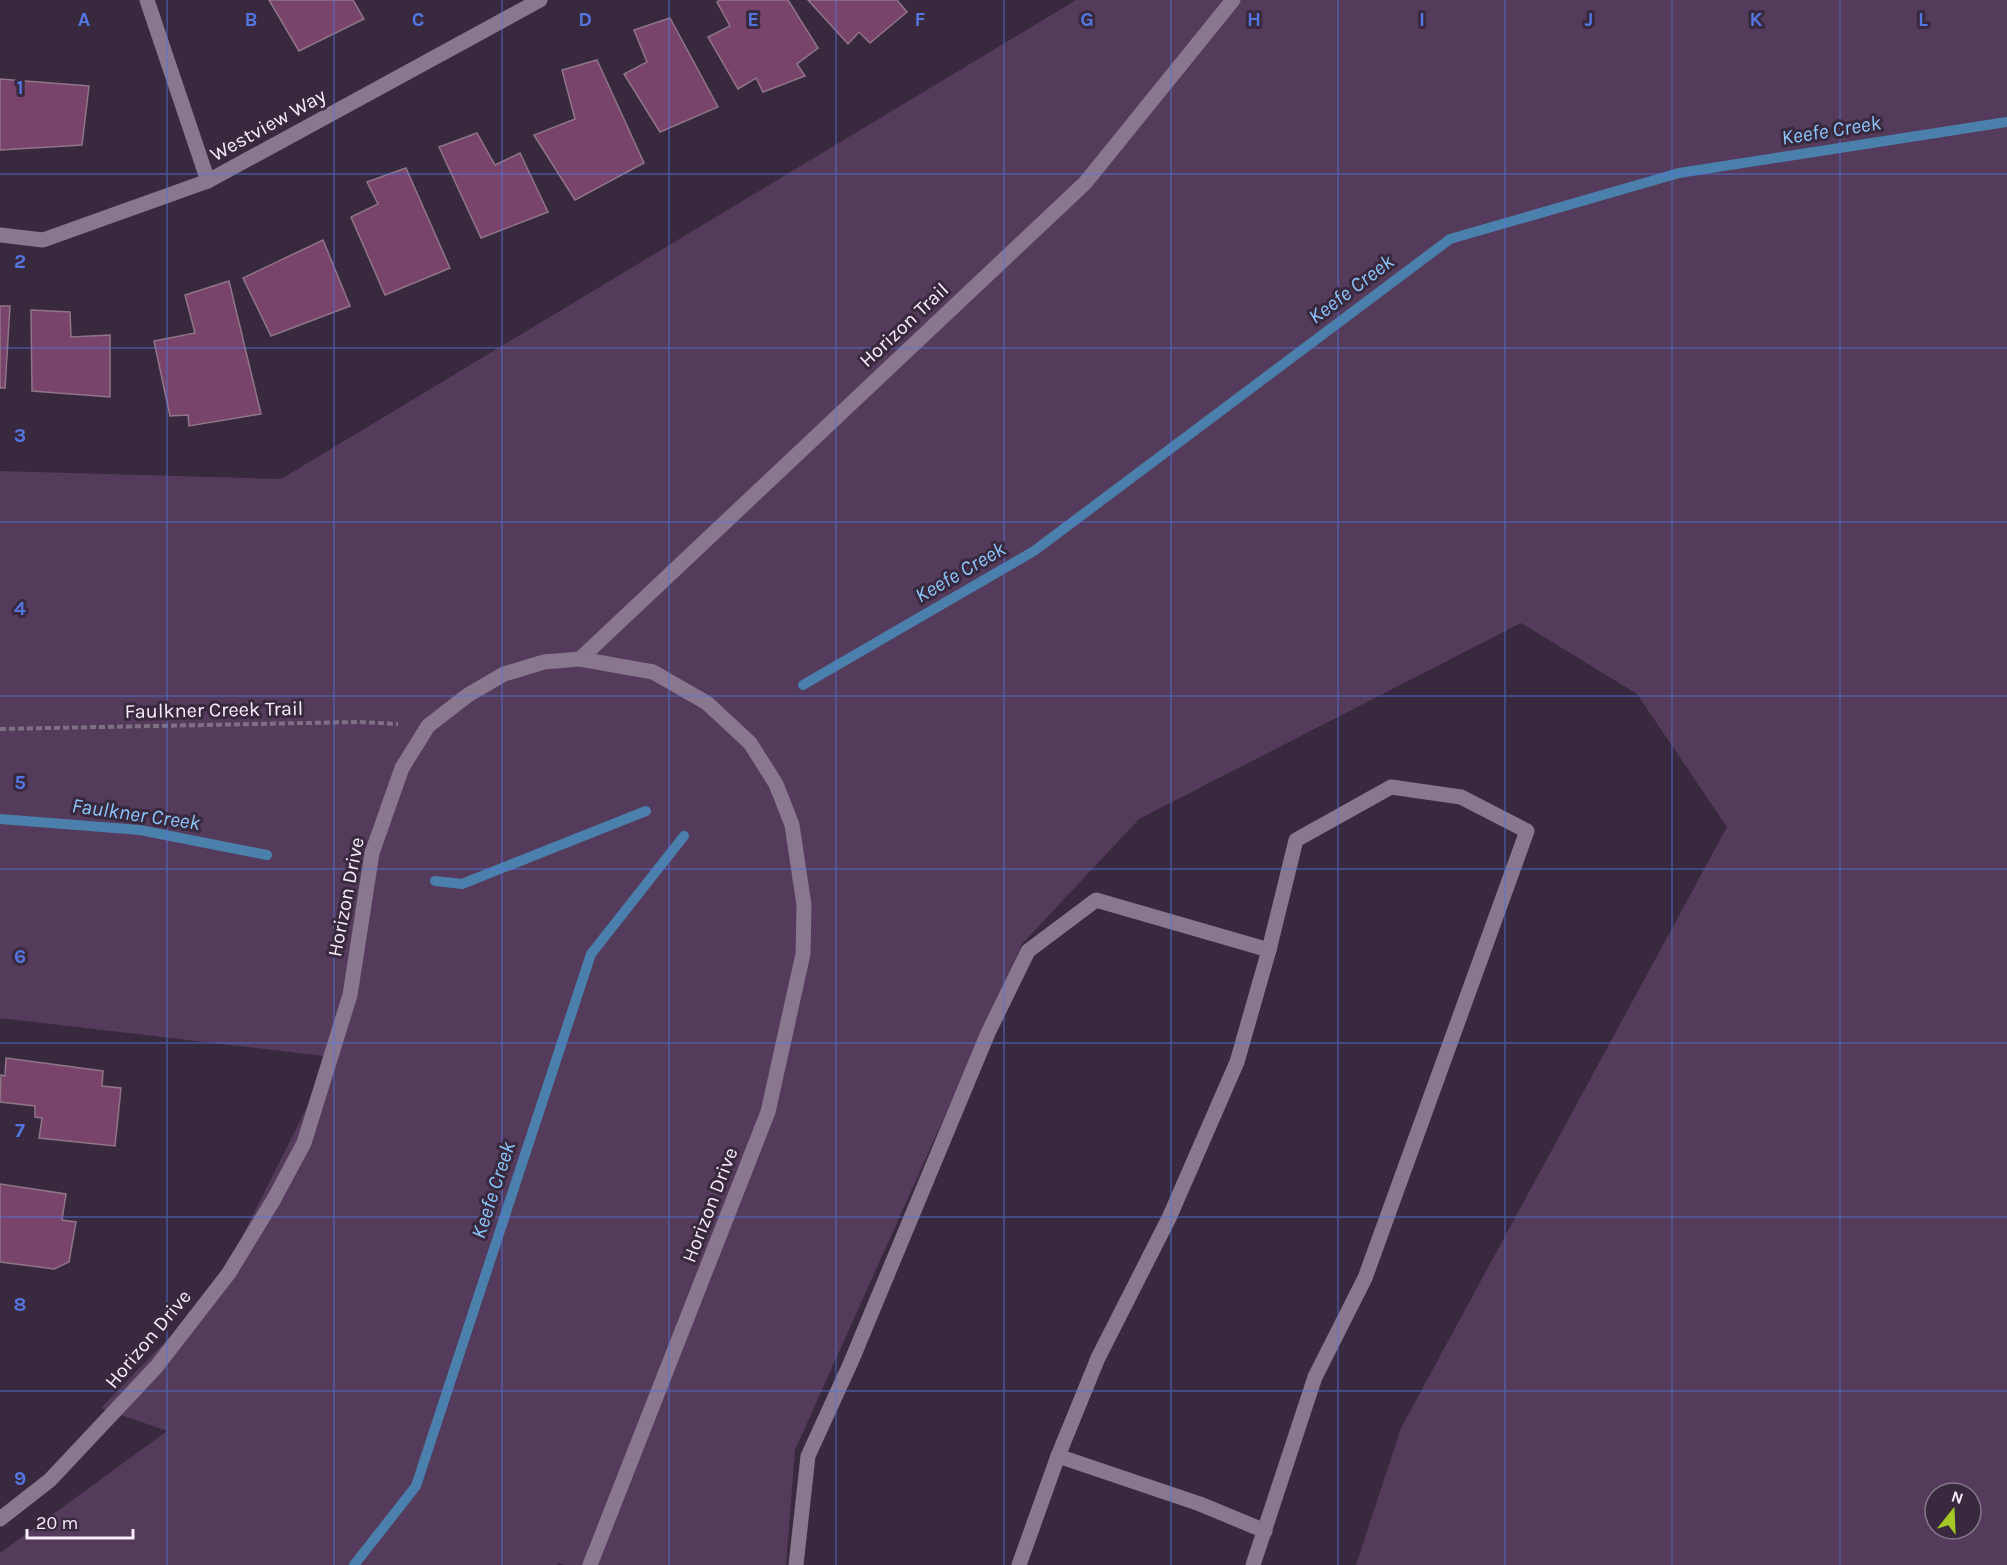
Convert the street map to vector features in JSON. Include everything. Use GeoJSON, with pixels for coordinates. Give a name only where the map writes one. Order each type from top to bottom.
{"type":"FeatureCollection","features":[{"type":"Feature","properties":{"kind":"street"},"geometry":{"type":"LineString","coordinates":[[147,0],[208,181]]}},
{"type":"Feature","properties":{"kind":"street","name":"Westview Way"},"geometry":{"type":"LineString","coordinates":[[0,235],[43,240],[208,181],[540,0]]}},
{"type":"Feature","properties":{"kind":"street","name":"Horizon Trail"},"geometry":{"type":"LineString","coordinates":[[580,659],[1085,183],[1233,0]]}},
{"type":"Feature","properties":{"kind":"street","name":"Horizon Drive"},"geometry":{"type":"LineString","coordinates":[[0,1519],[50,1480],[157,1366],[229,1273],[304,1143],[350,995],[372,853],[402,768],[428,726],[468,695],[504,674],[544,662],[580,659],[653,672],[707,704],[750,743],[776,784],[792,825],[804,905],[803,954],[768,1112],[590,1565]]}},
{"type":"Feature","properties":{"kind":"street"},"geometry":{"type":"LineString","coordinates":[[1019,1565],[1058,1456],[1098,1358],[1169,1218],[1237,1062],[1269,950],[1296,840],[1391,787],[1461,797],[1527,831],[1365,1278],[1316,1377],[1253,1565]]}},
{"type":"Feature","properties":{"kind":"street"},"geometry":{"type":"LineString","coordinates":[[796,1565],[807,1456],[851,1362],[988,1033],[1028,951],[1096,900],[1269,950]]}},
{"type":"Feature","properties":{"kind":"street"},"geometry":{"type":"LineString","coordinates":[[1058,1456],[1200,1504],[1265,1531]]}},
{"type":"Feature","properties":{"kind":"path","name":"Faulkner Creek Trail"},"geometry":{"type":"LineString","coordinates":[[0,729],[358,722],[428,726]]}},
{"type":"Feature","properties":{"kind":"shaded area"},"geometry":{"type":"Polygon","coordinates":[[[1076,0],[2007,0],[2007,1565],[1356,1565],[1401,1428],[1727,827],[1637,694],[1521,623],[1139,819],[1022,944],[795,1450],[786,1565],[564,1565],[558,1563],[557,1565],[0,1565],[0,1553],[167,1431],[101,1408],[216,1289],[332,1057],[0,1018],[0,471],[281,479],[1076,0]]]}},
{"type":"Feature","properties":{"kind":"building"},"geometry":{"type":"Polygon","coordinates":[[[269,0],[353,0],[364,19],[299,51],[269,0]]]}},
{"type":"Feature","properties":{"kind":"building"},"geometry":{"type":"Polygon","coordinates":[[[720,0],[788,0],[818,48],[797,64],[805,76],[763,92],[756,78],[738,89],[708,37],[730,26],[717,2],[720,0]]]}},
{"type":"Feature","properties":{"kind":"building"},"geometry":{"type":"Polygon","coordinates":[[[808,0],[897,0],[907,12],[870,43],[859,32],[848,44],[808,0]]]}},
{"type":"Feature","properties":{"kind":"building"},"geometry":{"type":"Polygon","coordinates":[[[670,18],[718,107],[660,132],[624,74],[647,62],[634,30],[670,18]]]}},
{"type":"Feature","properties":{"kind":"building"},"geometry":{"type":"Polygon","coordinates":[[[597,60],[644,163],[575,200],[534,135],[575,119],[562,70],[597,60]]]}},
{"type":"Feature","properties":{"kind":"building"},"geometry":{"type":"Polygon","coordinates":[[[0,79],[89,86],[82,145],[0,150],[0,79]]]}},
{"type":"Feature","properties":{"kind":"building"},"geometry":{"type":"Polygon","coordinates":[[[477,133],[495,165],[520,153],[548,212],[481,238],[439,147],[477,133]]]}},
{"type":"Feature","properties":{"kind":"building"},"geometry":{"type":"Polygon","coordinates":[[[406,168],[450,268],[385,295],[351,217],[378,204],[367,182],[406,168]]]}},
{"type":"Feature","properties":{"kind":"building"},"geometry":{"type":"Polygon","coordinates":[[[323,240],[350,306],[271,336],[243,278],[323,240]]]}},
{"type":"Feature","properties":{"kind":"building"},"geometry":{"type":"Polygon","coordinates":[[[229,281],[261,414],[189,426],[188,415],[170,416],[154,341],[195,333],[185,295],[229,281]]]}},
{"type":"Feature","properties":{"kind":"building"},"geometry":{"type":"Polygon","coordinates":[[[0,306],[10,306],[5,388],[0,388],[0,306]]]}},
{"type":"Feature","properties":{"kind":"building"},"geometry":{"type":"Polygon","coordinates":[[[31,310],[70,312],[71,337],[110,335],[110,397],[32,391],[31,310]]]}},
{"type":"Feature","properties":{"kind":"building"},"geometry":{"type":"Polygon","coordinates":[[[6,1058],[103,1071],[102,1086],[121,1088],[115,1146],[39,1138],[42,1118],[35,1117],[35,1106],[0,1102],[1,1075],[5,1076],[6,1058]]]}},
{"type":"Feature","properties":{"kind":"building"},"geometry":{"type":"Polygon","coordinates":[[[0,1184],[66,1194],[62,1220],[76,1222],[69,1262],[54,1269],[0,1262],[0,1184]]]}},
{"type":"Feature","properties":{"kind":"waterway","name":"Keefe Creek"},"geometry":{"type":"LineString","coordinates":[[803,685],[1034,551],[1450,239],[1679,173],[2007,122]]}},
{"type":"Feature","properties":{"kind":"waterway","name":"Faulkner Creek"},"geometry":{"type":"LineString","coordinates":[[435,881],[462,884],[646,811]]}},
{"type":"Feature","properties":{"kind":"waterway","name":"Faulkner Creek"},"geometry":{"type":"LineString","coordinates":[[0,819],[140,830],[267,855]]}},
{"type":"Feature","properties":{"kind":"waterway","name":"Keefe Creek"},"geometry":{"type":"LineString","coordinates":[[354,1565],[416,1486],[591,954],[684,836]]}}]}
